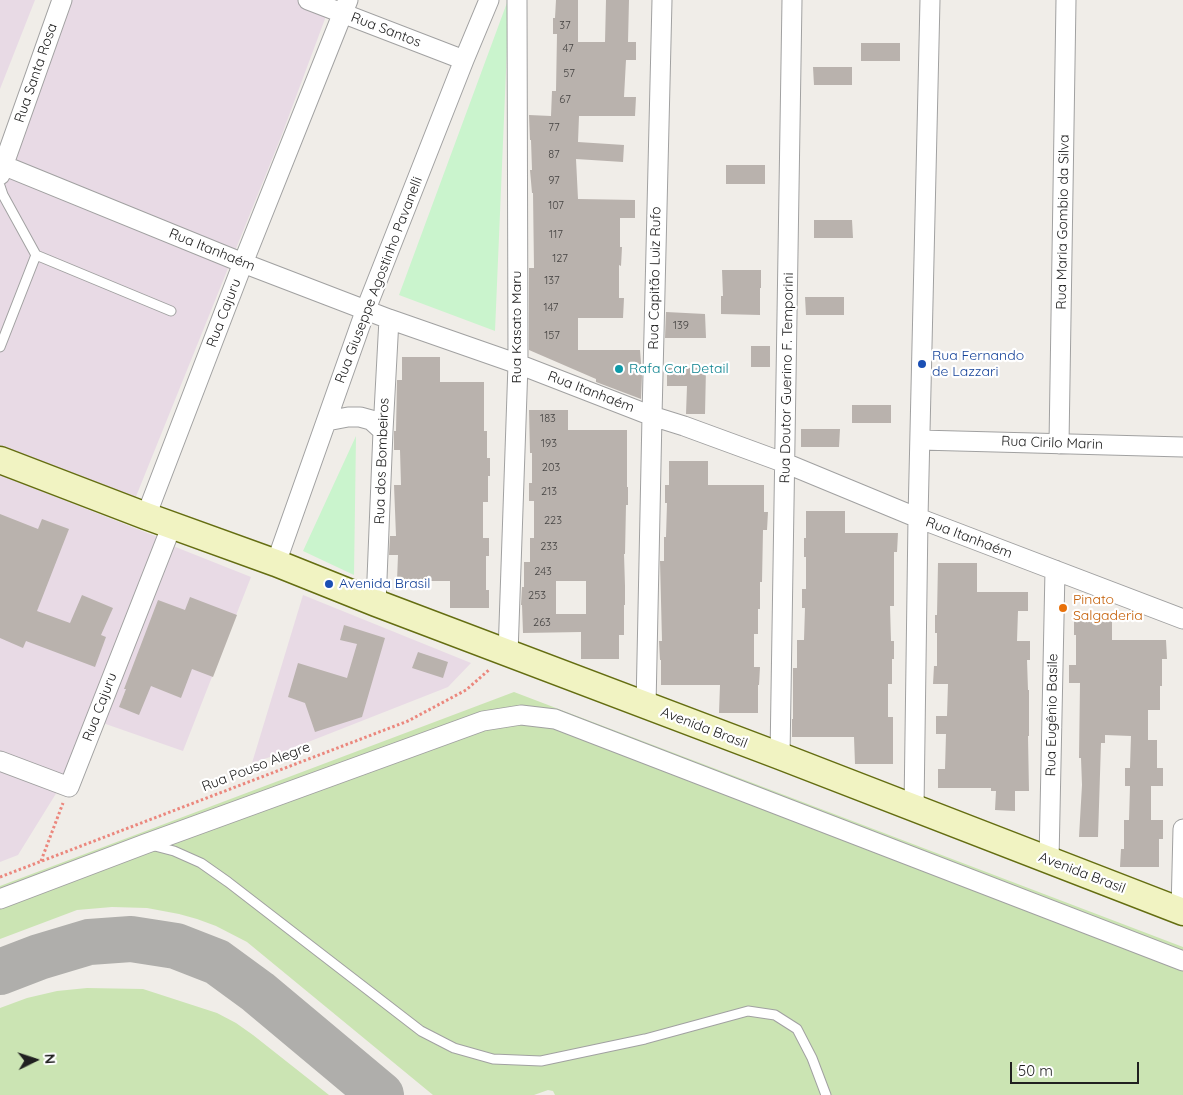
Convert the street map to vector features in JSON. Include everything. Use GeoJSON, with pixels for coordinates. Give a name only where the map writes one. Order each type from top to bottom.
{"type":"FeatureCollection","features":[{"type":"Feature","properties":{"kind":"main road","name":"Avenida Brasil"},"geometry":{"type":"LineString","coordinates":[[0,460],[276,563],[508,654],[780,756],[1182,912]]}},
{"type":"Feature","properties":{"kind":"street","name":"Rua Santa Rosa"},"geometry":{"type":"LineString","coordinates":[[1,168],[62,0]]}},
{"type":"Feature","properties":{"kind":"street","name":"Rua Santos"},"geometry":{"type":"LineString","coordinates":[[308,0],[345,6],[464,60]]}},
{"type":"Feature","properties":{"kind":"street","name":"Rua Giuseppe Agostinho Pavanelli"},"geometry":{"type":"LineString","coordinates":[[276,563],[366,309],[489,0]]}},
{"type":"Feature","properties":{"kind":"street","name":"Rua Kasato Maru"},"geometry":{"type":"LineString","coordinates":[[508,654],[518,364],[517,0]]}},
{"type":"Feature","properties":{"kind":"street","name":"Rua Capitão Luiz Rufo"},"geometry":{"type":"LineString","coordinates":[[646,706],[662,0]]}},
{"type":"Feature","properties":{"kind":"street","name":"Rua Doutor Guerino F. Temporini"},"geometry":{"type":"LineString","coordinates":[[780,756],[792,0]]}},
{"type":"Feature","properties":{"kind":"street"},"geometry":{"type":"LineString","coordinates":[[914,808],[918,518],[930,0]]}},
{"type":"Feature","properties":{"kind":"street","name":"Rua Maria Gombio da Silva"},"geometry":{"type":"LineString","coordinates":[[1059,444],[1066,0]]}},
{"type":"Feature","properties":{"kind":"street","name":"Rua Cajuru"},"geometry":{"type":"LineString","coordinates":[[146,516],[243,263],[345,6]]}},
{"type":"Feature","properties":{"kind":"street","name":"Rua Itanhaém"},"geometry":{"type":"LineString","coordinates":[[1,168],[389,319],[518,364],[652,416],[785,463],[918,518],[1183,619]]}},
{"type":"Feature","properties":{"kind":"street","name":"Rua dos Bombeiros"},"geometry":{"type":"LineString","coordinates":[[376,603],[389,319]]}},
{"type":"Feature","properties":{"kind":"street"},"geometry":{"type":"LineString","coordinates":[[326,421],[360,417],[371,420],[383,431]]}},
{"type":"Feature","properties":{"kind":"street","name":"Rua Cirilo Marin"},"geometry":{"type":"LineString","coordinates":[[920,440],[1183,447]]}},
{"type":"Feature","properties":{"kind":"street","name":"Rua Cajuru"},"geometry":{"type":"LineString","coordinates":[[69,787],[172,525]]}},
{"type":"Feature","properties":{"kind":"street","name":"Rua Eugênio Basile"},"geometry":{"type":"LineString","coordinates":[[1049,860],[1055,570]]}},
{"type":"Feature","properties":{"kind":"street"},"geometry":{"type":"LineString","coordinates":[[0,899],[483,721],[521,715],[555,719],[1183,961]]}},
{"type":"Feature","properties":{"kind":"street"},"geometry":{"type":"LineString","coordinates":[[0,761],[69,787]]}},
{"type":"Feature","properties":{"kind":"street"},"geometry":{"type":"LineString","coordinates":[[1182,912],[1183,829]]}},
{"type":"Feature","properties":{"kind":"lane"},"geometry":{"type":"LineString","coordinates":[[0,186],[3,195],[36,255],[171,311]]}},
{"type":"Feature","properties":{"kind":"lane"},"geometry":{"type":"LineString","coordinates":[[0,347],[36,255]]}},
{"type":"Feature","properties":{"kind":"lane"},"geometry":{"type":"LineString","coordinates":[[145,844],[174,851],[201,863],[421,1031],[454,1048],[493,1059],[541,1061],[644,1038],[748,1011],[775,1015],[797,1029],[812,1058],[826,1095]]}},
{"type":"Feature","properties":{"kind":"path","name":"Rua Pouso Alegre"},"geometry":{"type":"LineString","coordinates":[[0,877],[408,721],[466,690],[508,654]]}},
{"type":"Feature","properties":{"kind":"path"},"geometry":{"type":"LineString","coordinates":[[41,861],[69,787]]}},
{"type":"Feature","properties":{"kind":"shaded area"},"geometry":{"type":"Polygon","coordinates":[[[0,0],[35,0],[0,89],[0,0]]]}},
{"type":"Feature","properties":{"kind":"shaded area"},"geometry":{"type":"Polygon","coordinates":[[[70,0],[332,0],[281,137],[135,499],[0,446],[0,193],[70,0]]]}},
{"type":"Feature","properties":{"kind":"shaded area"},"geometry":{"type":"Polygon","coordinates":[[[0,475],[160,538],[65,779],[18,855],[0,862],[0,475]]]}},
{"type":"Feature","properties":{"kind":"shaded area"},"geometry":{"type":"Polygon","coordinates":[[[173,546],[251,577],[183,751],[100,722],[173,546]]]}},
{"type":"Feature","properties":{"kind":"shaded area"},"geometry":{"type":"Polygon","coordinates":[[[303,595],[471,663],[448,687],[252,763],[303,595]]]}},
{"type":"Feature","properties":{"kind":"green space"},"geometry":{"type":"Polygon","coordinates":[[[509,0],[495,331],[399,295],[509,0]]]}},
{"type":"Feature","properties":{"kind":"green space"},"geometry":{"type":"Polygon","coordinates":[[[356,436],[354,575],[303,551],[356,436]]]}},
{"type":"Feature","properties":{"kind":"green space"},"geometry":{"type":"Polygon","coordinates":[[[514,692],[1183,947],[1183,1095],[555,1095],[553,1091],[548,1090],[534,1095],[433,1095],[247,942],[216,926],[197,919],[147,908],[112,907],[77,910],[0,939],[0,886],[514,692]]]}},
{"type":"Feature","properties":{"kind":"green space"},"geometry":{"type":"Polygon","coordinates":[[[87,988],[143,989],[217,1013],[253,1035],[329,1095],[0,1095],[0,1008],[27,998],[57,991],[87,988]]]}},
{"type":"Feature","properties":{"kind":"building"},"geometry":{"type":"Polygon","coordinates":[[[556,0],[578,0],[578,42],[605,42],[606,0],[629,0],[628,42],[636,42],[636,60],[626,60],[624,97],[636,97],[635,116],[579,116],[578,142],[624,145],[623,162],[576,159],[578,199],[635,200],[635,218],[620,218],[620,247],[622,247],[621,266],[619,265],[619,298],[624,298],[623,318],[578,318],[578,350],[640,350],[641,399],[596,382],[596,379],[529,350],[529,268],[534,268],[529,115],[551,116],[552,91],[556,91],[557,34],[553,34],[553,18],[555,18],[556,0]]]}},
{"type":"Feature","properties":{"kind":"building"},"geometry":{"type":"Polygon","coordinates":[[[861,43],[900,43],[900,61],[861,61],[861,43]]]}},
{"type":"Feature","properties":{"kind":"building"},"geometry":{"type":"Polygon","coordinates":[[[813,67],[852,67],[852,85],[814,85],[813,67]]]}},
{"type":"Feature","properties":{"kind":"building"},"geometry":{"type":"Polygon","coordinates":[[[726,165],[765,165],[765,184],[726,184],[726,165]]]}},
{"type":"Feature","properties":{"kind":"building"},"geometry":{"type":"Polygon","coordinates":[[[814,220],[852,220],[853,238],[814,238],[814,220]]]}},
{"type":"Feature","properties":{"kind":"building"},"geometry":{"type":"Polygon","coordinates":[[[722,270],[761,270],[760,315],[721,314],[721,296],[723,296],[722,270]]]}},
{"type":"Feature","properties":{"kind":"building"},"geometry":{"type":"Polygon","coordinates":[[[805,297],[844,297],[844,315],[806,315],[805,297]]]}},
{"type":"Feature","properties":{"kind":"building"},"geometry":{"type":"Polygon","coordinates":[[[666,312],[705,314],[706,338],[665,338],[666,312]]]}},
{"type":"Feature","properties":{"kind":"building"},"geometry":{"type":"Polygon","coordinates":[[[751,346],[770,346],[770,367],[751,367],[751,346]]]}},
{"type":"Feature","properties":{"kind":"building"},"geometry":{"type":"Polygon","coordinates":[[[402,357],[440,357],[440,382],[484,382],[484,431],[487,431],[487,458],[490,458],[490,476],[488,476],[488,502],[483,502],[483,538],[489,538],[489,556],[486,556],[486,590],[489,590],[489,608],[450,608],[450,581],[397,581],[398,555],[389,555],[390,536],[396,536],[394,485],[401,485],[400,450],[394,450],[394,431],[396,431],[397,380],[402,380],[402,357]]]}},
{"type":"Feature","properties":{"kind":"building"},"geometry":{"type":"Polygon","coordinates":[[[667,368],[706,368],[705,414],[686,414],[687,386],[667,386],[667,368]]]}},
{"type":"Feature","properties":{"kind":"building"},"geometry":{"type":"Polygon","coordinates":[[[852,405],[891,405],[891,423],[852,423],[852,405]]]}},
{"type":"Feature","properties":{"kind":"building"},"geometry":{"type":"Polygon","coordinates":[[[529,410],[568,410],[568,430],[627,430],[628,505],[626,505],[624,554],[624,635],[619,635],[619,659],[581,659],[581,632],[523,633],[521,605],[522,587],[524,587],[524,562],[530,562],[530,538],[534,538],[534,501],[529,501],[529,483],[532,483],[532,453],[530,453],[529,410]],[[556,581],[556,614],[586,614],[586,581],[556,581]]]}},
{"type":"Feature","properties":{"kind":"building"},"geometry":{"type":"Polygon","coordinates":[[[801,429],[840,429],[839,447],[801,447],[801,429]]]}},
{"type":"Feature","properties":{"kind":"building"},"geometry":{"type":"Polygon","coordinates":[[[669,461],[708,461],[708,485],[764,485],[764,512],[768,512],[767,530],[763,530],[758,634],[754,634],[754,667],[760,667],[758,713],[719,713],[720,685],[661,685],[659,641],[662,641],[660,561],[664,561],[667,503],[665,503],[665,485],[669,485],[669,461]]]}},
{"type":"Feature","properties":{"kind":"building"},"geometry":{"type":"Polygon","coordinates":[[[806,511],[845,511],[845,533],[898,533],[897,552],[894,552],[894,606],[890,606],[891,641],[894,641],[894,659],[892,659],[892,684],[888,684],[888,717],[893,717],[893,764],[855,764],[854,737],[792,737],[793,668],[797,668],[797,640],[804,640],[805,608],[802,608],[802,589],[806,589],[804,538],[806,538],[806,511]]]}},
{"type":"Feature","properties":{"kind":"building"},"geometry":{"type":"Polygon","coordinates":[[[0,514],[38,529],[42,519],[69,529],[37,611],[70,623],[82,595],[113,608],[101,635],[106,637],[95,667],[26,641],[23,648],[0,638],[0,514]]]}},
{"type":"Feature","properties":{"kind":"building"},"geometry":{"type":"Polygon","coordinates":[[[938,563],[977,563],[977,592],[1028,592],[1028,611],[1018,611],[1017,641],[1030,641],[1030,660],[1027,660],[1029,690],[1029,791],[1015,791],[1015,811],[995,810],[996,791],[991,791],[991,788],[938,788],[938,769],[945,769],[946,734],[936,734],[936,716],[947,716],[948,684],[933,684],[934,666],[937,666],[935,615],[937,615],[938,563]]]}},
{"type":"Feature","properties":{"kind":"building"},"geometry":{"type":"Polygon","coordinates":[[[190,597],[237,615],[213,677],[192,669],[181,698],[151,686],[139,715],[119,707],[158,600],[185,610],[190,597]]]}},
{"type":"Feature","properties":{"kind":"building"},"geometry":{"type":"Polygon","coordinates":[[[1074,617],[1112,617],[1112,640],[1166,640],[1167,659],[1162,659],[1160,710],[1148,710],[1148,740],[1157,740],[1157,768],[1163,768],[1163,786],[1151,786],[1151,820],[1163,820],[1163,839],[1159,839],[1159,867],[1120,867],[1121,849],[1124,849],[1124,820],[1129,820],[1130,786],[1125,786],[1125,768],[1130,768],[1131,736],[1105,735],[1105,743],[1101,743],[1098,837],[1079,837],[1082,785],[1081,758],[1079,758],[1080,683],[1069,683],[1069,665],[1076,665],[1074,617]]]}},
{"type":"Feature","properties":{"kind":"building"},"geometry":{"type":"Polygon","coordinates":[[[344,625],[385,638],[362,717],[315,732],[305,703],[288,697],[298,663],[347,678],[357,644],[340,640],[344,625]]]}},
{"type":"Feature","properties":{"kind":"building"},"geometry":{"type":"Polygon","coordinates":[[[418,652],[448,662],[443,678],[412,668],[418,652]]]}},
{"type":"Feature","properties":{"kind":"taxiway"},"geometry":{"type":"LineString","coordinates":[[0,972],[39,957],[89,942],[131,939],[176,946],[217,962],[258,992],[381,1095]]}},
{"type":"Feature","properties":{"kind":"place","name":"Rua Fernando de Lazzari"},"geometry":{"type":"Point","coordinates":[922,364]}},
{"type":"Feature","properties":{"kind":"place","name":"Rafa Car Detail"},"geometry":{"type":"Point","coordinates":[619,369]}},
{"type":"Feature","properties":{"kind":"place","name":"Avenida Brasil"},"geometry":{"type":"Point","coordinates":[329,584]}},
{"type":"Feature","properties":{"kind":"place","name":"Pinato Salgaderia"},"geometry":{"type":"Point","coordinates":[1063,608]}}]}
